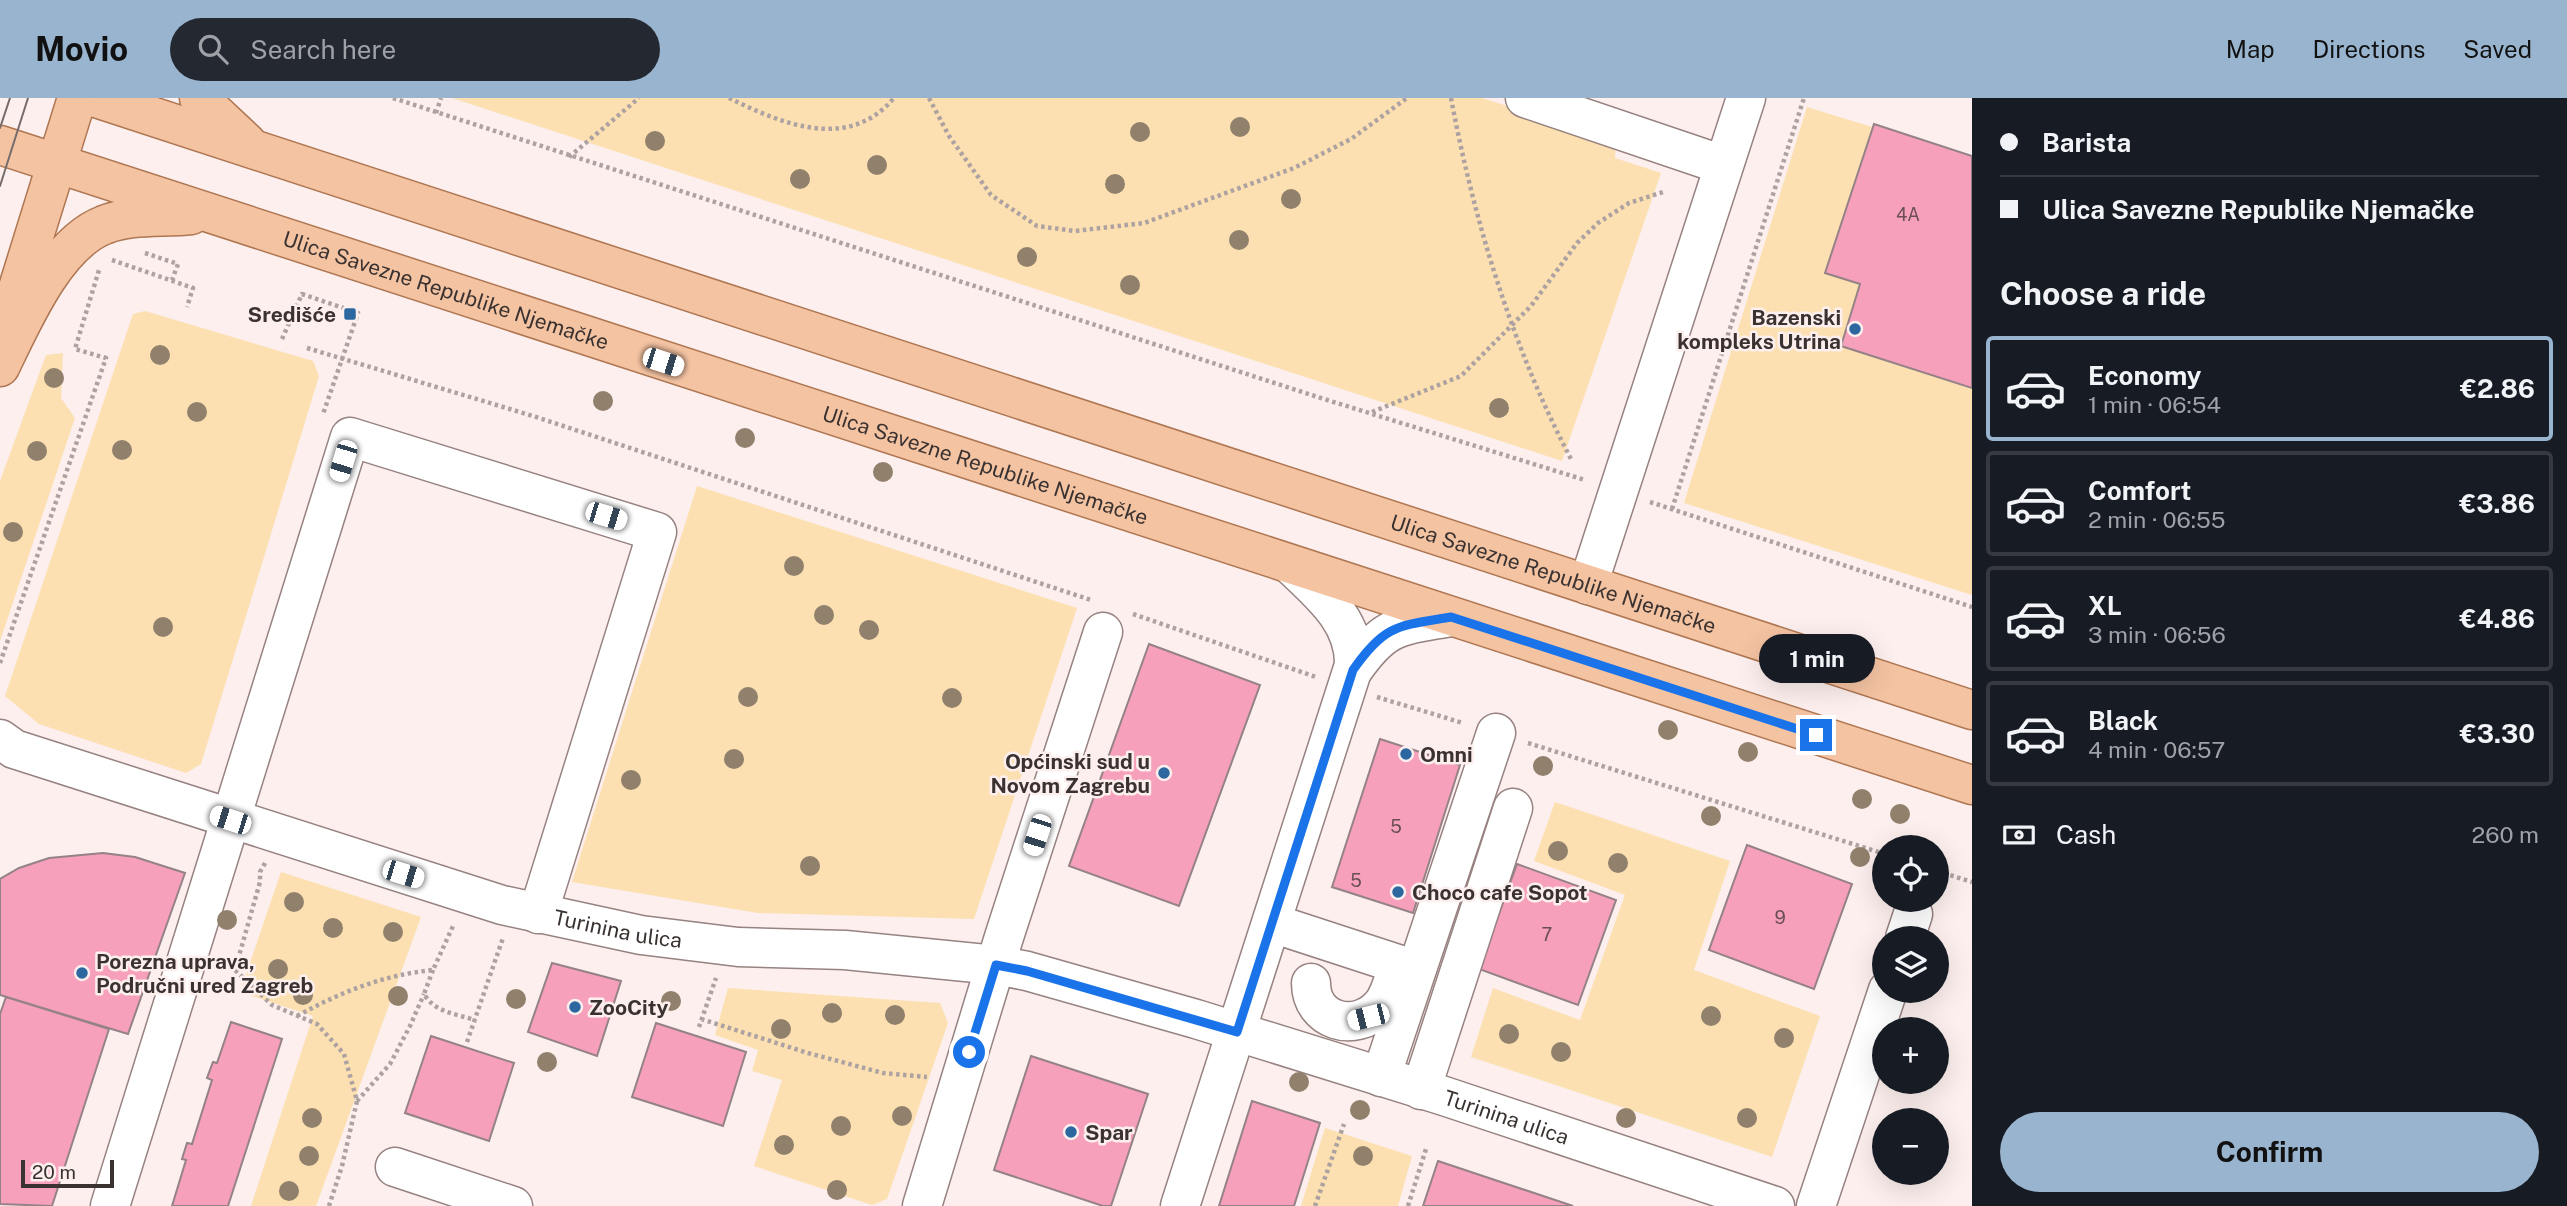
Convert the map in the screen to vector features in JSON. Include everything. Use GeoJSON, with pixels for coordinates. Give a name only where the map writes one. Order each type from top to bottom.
{"type":"FeatureCollection","features":[{"type":"Feature","properties":{"kind":"main road"},"geometry":{"type":"LineString","coordinates":[[0,345],[77,98]]}},
{"type":"Feature","properties":{"kind":"main road","name":"Ulica Savezne Republike Njemačke"},"geometry":{"type":"LineString","coordinates":[[96,98],[1972,710]]}},
{"type":"Feature","properties":{"kind":"main road"},"geometry":{"type":"LineString","coordinates":[[199,98],[256,152]]}},
{"type":"Feature","properties":{"kind":"main road","name":"Ulica Savezne Republike Njemačke"},"geometry":{"type":"LineString","coordinates":[[0,145],[1972,785]]}},
{"type":"Feature","properties":{"kind":"main road"},"geometry":{"type":"LineString","coordinates":[[0,367],[56,267],[72,247],[87,235],[104,225],[122,220],[207,214]]}},
{"type":"Feature","properties":{"kind":"street"},"geometry":{"type":"LineString","coordinates":[[1525,98],[1723,165]]}},
{"type":"Feature","properties":{"kind":"street"},"geometry":{"type":"LineString","coordinates":[[1588,585],[1746,98]]}},
{"type":"Feature","properties":{"kind":"street"},"geometry":{"type":"LineString","coordinates":[[110,1206],[350,437],[657,532],[522,922]]}},
{"type":"Feature","properties":{"kind":"street"},"geometry":{"type":"LineString","coordinates":[[1292,566],[1342,619],[1353,643],[1351,682]]}},
{"type":"Feature","properties":{"kind":"street"},"geometry":{"type":"LineString","coordinates":[[922,1206],[996,965],[1109,615]]}},
{"type":"Feature","properties":{"kind":"street"},"geometry":{"type":"LineString","coordinates":[[1180,1206],[1351,682],[1367,650],[1386,632],[1402,626],[1451,617]]}},
{"type":"Feature","properties":{"kind":"street"},"geometry":{"type":"LineString","coordinates":[[1381,1077],[1408,967],[1496,733]]}},
{"type":"Feature","properties":{"kind":"street","name":"Turinina ulica"},"geometry":{"type":"LineString","coordinates":[[4,746],[502,905],[522,922],[738,947],[845,950],[996,965],[1027,971],[1381,1077],[1775,1206]]}},
{"type":"Feature","properties":{"kind":"street"},"geometry":{"type":"LineString","coordinates":[[1421,1090],[1513,808]]}},
{"type":"Feature","properties":{"kind":"street"},"geometry":{"type":"LineString","coordinates":[[1272,923],[1408,967]]}},
{"type":"Feature","properties":{"kind":"street"},"geometry":{"type":"LineString","coordinates":[[1311,983],[1311,994],[1321,1011],[1338,1020],[1350,1021],[1368,1017],[1378,1009],[1408,967]]}},
{"type":"Feature","properties":{"kind":"street"},"geometry":{"type":"LineString","coordinates":[[1816,1206],[1884,1003]]}},
{"type":"Feature","properties":{"kind":"street"},"geometry":{"type":"LineString","coordinates":[[395,1167],[513,1206]]}},
{"type":"Feature","properties":{"kind":"path"},"geometry":{"type":"LineString","coordinates":[[393,98],[1592,483]]}},
{"type":"Feature","properties":{"kind":"path"},"geometry":{"type":"LineString","coordinates":[[436,113],[441,98]]}},
{"type":"Feature","properties":{"kind":"path"},"geometry":{"type":"LineString","coordinates":[[569,156],[639,98]]}},
{"type":"Feature","properties":{"kind":"path"},"geometry":{"type":"LineString","coordinates":[[729,98],[778,120],[830,129],[857,125],[870,119],[894,98]]}},
{"type":"Feature","properties":{"kind":"path"},"geometry":{"type":"LineString","coordinates":[[929,98],[949,136],[991,195],[1037,226],[1075,231],[1144,223],[1294,168],[1351,139],[1406,98]]}},
{"type":"Feature","properties":{"kind":"path"},"geometry":{"type":"LineString","coordinates":[[1451,98],[1464,165],[1513,324],[1527,364],[1571,459]]}},
{"type":"Feature","properties":{"kind":"path"},"geometry":{"type":"LineString","coordinates":[[1672,509],[1804,98]]}},
{"type":"Feature","properties":{"kind":"path"},"geometry":{"type":"LineString","coordinates":[[1371,412],[1461,376],[1531,306],[1577,243],[1598,223],[1629,203],[1663,192]]}},
{"type":"Feature","properties":{"kind":"path"},"geometry":{"type":"LineString","coordinates":[[136,250],[178,264],[172,280]]}},
{"type":"Feature","properties":{"kind":"path"},"geometry":{"type":"LineString","coordinates":[[103,257],[193,288],[187,307]]}},
{"type":"Feature","properties":{"kind":"path"},"geometry":{"type":"LineString","coordinates":[[0,663],[106,358],[75,349],[99,269]]}},
{"type":"Feature","properties":{"kind":"path"},"geometry":{"type":"LineString","coordinates":[[282,339],[302,294],[358,313],[341,359]]}},
{"type":"Feature","properties":{"kind":"path"},"geometry":{"type":"LineString","coordinates":[[307,348],[533,415],[1109,615],[1351,682],[1496,733],[1872,850]]}},
{"type":"Feature","properties":{"kind":"path"},"geometry":{"type":"LineString","coordinates":[[1640,498],[1972,607]]}},
{"type":"Feature","properties":{"kind":"path"},"geometry":{"type":"LineString","coordinates":[[275,859],[265,863],[260,872],[260,882],[235,970],[272,1005],[317,1024],[344,1054],[357,1101],[342,1166],[329,1206]]}},
{"type":"Feature","properties":{"kind":"path"},"geometry":{"type":"LineString","coordinates":[[1949,875],[1972,882]]}},
{"type":"Feature","properties":{"kind":"path"},"geometry":{"type":"LineString","coordinates":[[467,1042],[522,922]]}},
{"type":"Feature","properties":{"kind":"path"},"geometry":{"type":"LineString","coordinates":[[357,1101],[390,1064],[411,1026],[455,923]]}},
{"type":"Feature","properties":{"kind":"path"},"geometry":{"type":"LineString","coordinates":[[699,1027],[720,967]]}},
{"type":"Feature","properties":{"kind":"path"},"geometry":{"type":"LineString","coordinates":[[297,1016],[356,987],[403,973],[433,970]]}},
{"type":"Feature","properties":{"kind":"path"},"geometry":{"type":"LineString","coordinates":[[424,994],[436,1007],[475,1020]]}},
{"type":"Feature","properties":{"kind":"path"},"geometry":{"type":"LineString","coordinates":[[701,1019],[807,1053],[883,1073],[939,1078]]}},
{"type":"Feature","properties":{"kind":"path"},"geometry":{"type":"LineString","coordinates":[[1315,1206],[1344,1124]]}},
{"type":"Feature","properties":{"kind":"path"},"geometry":{"type":"LineString","coordinates":[[1408,1206],[1426,1149]]}},
{"type":"Feature","properties":{"kind":"shaded area"},"geometry":{"type":"Polygon","coordinates":[[[452,98],[1482,98],[1616,141],[1615,158],[1661,173],[1562,461],[452,98]]]}},
{"type":"Feature","properties":{"kind":"shaded area","name":"Bazenski kompleks Utrina"},"geometry":{"type":"Polygon","coordinates":[[[1807,107],[1872,127],[1874,124],[1972,156],[1972,595],[1684,503],[1807,107]]]}},
{"type":"Feature","properties":{"kind":"shaded area"},"geometry":{"type":"Polygon","coordinates":[[[145,311],[313,361],[319,376],[201,764],[186,773],[39,724],[5,696],[133,314],[145,311]]]}},
{"type":"Feature","properties":{"kind":"shaded area"},"geometry":{"type":"Polygon","coordinates":[[[63,353],[61,398],[75,418],[0,641],[0,481],[46,355],[63,353]]]}},
{"type":"Feature","properties":{"kind":"shaded area"},"geometry":{"type":"Polygon","coordinates":[[[697,486],[1077,608],[974,919],[758,913],[572,882],[697,486]]]}},
{"type":"Feature","properties":{"kind":"shaded area"},"geometry":{"type":"Polygon","coordinates":[[[1555,802],[1730,861],[1694,970],[1820,1016],[1772,1157],[1471,1057],[1493,988],[1580,1020],[1625,895],[1534,861],[1555,802]]]}},
{"type":"Feature","properties":{"kind":"shaded area"},"geometry":{"type":"Polygon","coordinates":[[[281,872],[421,917],[316,1206],[251,1206],[313,1016],[240,992],[281,872]]]}},
{"type":"Feature","properties":{"kind":"shaded area"},"geometry":{"type":"Polygon","coordinates":[[[728,988],[940,1003],[948,1023],[887,1199],[872,1205],[754,1166],[782,1080],[752,1071],[758,1050],[715,1035],[728,988]]]}},
{"type":"Feature","properties":{"kind":"shaded area"},"geometry":{"type":"Polygon","coordinates":[[[1325,1128],[1412,1156],[1398,1206],[1301,1206],[1325,1128]]]}},
{"type":"Feature","properties":{"kind":"building"},"geometry":{"type":"Polygon","coordinates":[[[1874,124],[1972,156],[1972,388],[1841,346],[1860,284],[1825,273],[1874,124]]]}},
{"type":"Feature","properties":{"kind":"building"},"geometry":{"type":"Polygon","coordinates":[[[1149,644],[1260,685],[1179,906],[1069,866],[1149,644]]]}},
{"type":"Feature","properties":{"kind":"building"},"geometry":{"type":"Polygon","coordinates":[[[1380,739],[1460,765],[1413,913],[1332,887],[1380,739]]]}},
{"type":"Feature","properties":{"kind":"building"},"geometry":{"type":"Polygon","coordinates":[[[1747,845],[1852,884],[1814,989],[1709,950],[1747,845]]]}},
{"type":"Feature","properties":{"kind":"building"},"geometry":{"type":"Polygon","coordinates":[[[103,853],[135,857],[185,873],[128,1034],[0,995],[0,879],[19,868],[49,858],[103,853]]]}},
{"type":"Feature","properties":{"kind":"building"},"geometry":{"type":"Polygon","coordinates":[[[1517,864],[1616,900],[1578,1005],[1479,969],[1517,864]]]}},
{"type":"Feature","properties":{"kind":"building","name":"ZooCity"},"geometry":{"type":"Polygon","coordinates":[[[552,963],[621,981],[597,1056],[528,1032],[552,963]]]}},
{"type":"Feature","properties":{"kind":"building"},"geometry":{"type":"Polygon","coordinates":[[[6,997],[109,1029],[52,1206],[0,1204],[0,1014],[6,997]]]}},
{"type":"Feature","properties":{"kind":"building"},"geometry":{"type":"Polygon","coordinates":[[[231,1022],[282,1039],[228,1206],[172,1206],[186,1160],[182,1159],[187,1143],[192,1144],[212,1080],[207,1078],[213,1062],[217,1063],[231,1022]]]}},
{"type":"Feature","properties":{"kind":"building"},"geometry":{"type":"Polygon","coordinates":[[[656,1023],[746,1052],[723,1126],[632,1097],[656,1023]]]}},
{"type":"Feature","properties":{"kind":"building"},"geometry":{"type":"Polygon","coordinates":[[[431,1036],[514,1063],[489,1141],[405,1113],[431,1036]]]}},
{"type":"Feature","properties":{"kind":"building","name":"Spar"},"geometry":{"type":"Polygon","coordinates":[[[1031,1056],[1148,1094],[1111,1206],[1103,1206],[994,1170],[1031,1056]]]}},
{"type":"Feature","properties":{"kind":"building"},"geometry":{"type":"Polygon","coordinates":[[[1252,1101],[1320,1123],[1294,1206],[1219,1206],[1252,1101]]]}},
{"type":"Feature","properties":{"kind":"building"},"geometry":{"type":"Polygon","coordinates":[[[1438,1161],[1573,1206],[1423,1206],[1438,1161]]]}},
{"type":"Feature","properties":{"kind":"tram line"},"geometry":{"type":"LineString","coordinates":[[0,128],[10,98]]}},
{"type":"Feature","properties":{"kind":"tram line"},"geometry":{"type":"LineString","coordinates":[[0,186],[28,98]]}},
{"type":"Feature","properties":{"kind":"place","name":"Središće"},"geometry":{"type":"Point","coordinates":[350,314]}},
{"type":"Feature","properties":{"kind":"place","name":"Bazenski kompleks Utrina"},"geometry":{"type":"Point","coordinates":[1855,329]}},
{"type":"Feature","properties":{"kind":"place","name":"Omni"},"geometry":{"type":"Point","coordinates":[1406,754]}},
{"type":"Feature","properties":{"kind":"place","name":"Općinski sud u Novom Zagrebu"},"geometry":{"type":"Point","coordinates":[1164,773]}},
{"type":"Feature","properties":{"kind":"place","name":"Choco cafe Sopot"},"geometry":{"type":"Point","coordinates":[1398,892]}},
{"type":"Feature","properties":{"kind":"place","name":"Porezna uprava, Područni ured Zagreb"},"geometry":{"type":"Point","coordinates":[82,973]}},
{"type":"Feature","properties":{"kind":"place","name":"ZooCity"},"geometry":{"type":"Point","coordinates":[575,1007]}},
{"type":"Feature","properties":{"kind":"place","name":"Spar"},"geometry":{"type":"Point","coordinates":[1071,1132]}},
{"type":"Feature","properties":{"kind":"route"},"geometry":{"type":"LineString","coordinates":[[969,1052],[996,965],[1027,971],[1237,1032],[1353,670],[1367,650],[1386,632],[1402,626],[1451,617],[1816,735]]}}]}
